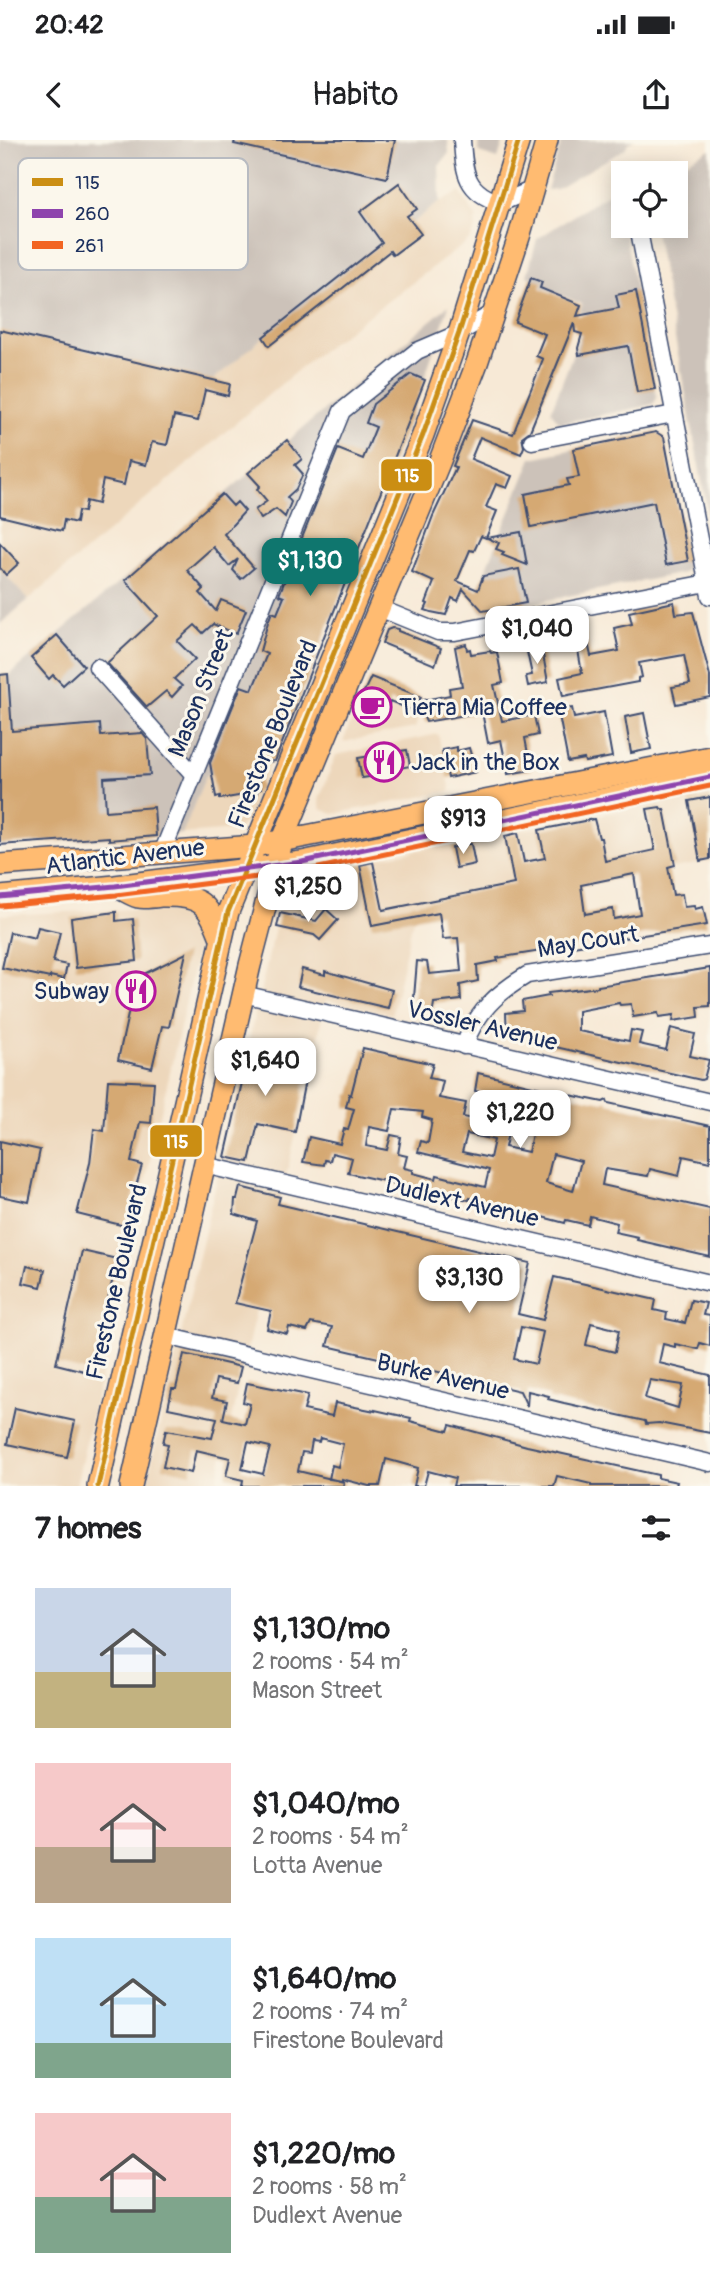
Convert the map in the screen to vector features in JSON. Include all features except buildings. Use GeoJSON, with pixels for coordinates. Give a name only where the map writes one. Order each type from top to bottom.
{"type":"FeatureCollection","features":[{"type":"Feature","properties":{"kind":"main road","name":"Firestone Boulevard"},"geometry":{"type":"LineString","coordinates":[[98,1486],[221,939],[245,868],[433,410],[519,140]]}},
{"type":"Feature","properties":{"kind":"main road","name":"Firestone Boulevard"},"geometry":{"type":"LineString","coordinates":[[131,1486],[243,995],[282,842],[439,463],[495,312],[547,140]]}},
{"type":"Feature","properties":{"kind":"main road"},"geometry":{"type":"LineString","coordinates":[[379,608],[374,586],[386,554],[388,523]]}},
{"type":"Feature","properties":{"kind":"main road","name":"Atlantic Avenue"},"geometry":{"type":"LineString","coordinates":[[0,865],[282,842],[710,757]]}},
{"type":"Feature","properties":{"kind":"main road","name":"Atlantic Avenue"},"geometry":{"type":"LineString","coordinates":[[0,897],[275,866],[710,777]]}},
{"type":"Feature","properties":{"kind":"main road"},"geometry":{"type":"LineString","coordinates":[[115,886],[139,897],[193,897],[204,904],[221,939]]}},
{"type":"Feature","properties":{"kind":"street"},"geometry":{"type":"LineString","coordinates":[[462,140],[463,161],[471,185],[486,199],[500,203],[533,188]]}},
{"type":"Feature","properties":{"kind":"street"},"geometry":{"type":"LineString","coordinates":[[379,608],[438,632],[455,632],[709,589],[640,238]]}},
{"type":"Feature","properties":{"kind":"street","name":"Mason Street"},"geometry":{"type":"LineString","coordinates":[[162,853],[342,411],[417,351],[459,333],[495,312]]}},
{"type":"Feature","properties":{"kind":"street"},"geometry":{"type":"LineString","coordinates":[[532,442],[674,414]]}},
{"type":"Feature","properties":{"kind":"street"},"geometry":{"type":"LineString","coordinates":[[97,667],[193,774]]}},
{"type":"Feature","properties":{"kind":"street","name":"May Court"},"geometry":{"type":"LineString","coordinates":[[464,1046],[472,1026],[482,1012],[510,986],[527,975],[710,946]]}},
{"type":"Feature","properties":{"kind":"street","name":"Vossler Avenue"},"geometry":{"type":"LineString","coordinates":[[243,995],[710,1102]]}},
{"type":"Feature","properties":{"kind":"street","name":"Dudlext Avenue"},"geometry":{"type":"LineString","coordinates":[[204,1165],[710,1283]]}},
{"type":"Feature","properties":{"kind":"street","name":"Burke Avenue"},"geometry":{"type":"LineString","coordinates":[[166,1336],[710,1463]]}},
{"type":"Feature","properties":{"kind":"shaded area"},"geometry":{"type":"Polygon","coordinates":[[[0,140],[448,140],[449,153],[439,166],[440,202],[379,245],[213,380],[0,330],[0,140]]]}},
{"type":"Feature","properties":{"kind":"shaded area"},"geometry":{"type":"Polygon","coordinates":[[[478,140],[504,140],[498,159],[479,153],[478,140]]]}},
{"type":"Feature","properties":{"kind":"shaded area"},"geometry":{"type":"Polygon","coordinates":[[[562,140],[634,140],[628,143],[625,149],[557,189],[547,190],[562,140]]]}},
{"type":"Feature","properties":{"kind":"shaded area"},"geometry":{"type":"Polygon","coordinates":[[[710,149],[710,524],[656,238],[688,238],[688,161],[710,149]]]}},
{"type":"Feature","properties":{"kind":"shaded area"},"geometry":{"type":"Polygon","coordinates":[[[460,192],[477,219],[471,239],[313,357],[28,600],[0,569],[0,330],[213,380],[379,245],[440,202],[460,192]]]}},
{"type":"Feature","properties":{"kind":"shaded area"},"geometry":{"type":"Polygon","coordinates":[[[611,192],[611,238],[625,238],[657,398],[653,404],[560,423],[551,411],[588,315],[580,312],[582,304],[541,287],[543,282],[527,276],[537,239],[611,192]]]}},
{"type":"Feature","properties":{"kind":"shaded area"},"geometry":{"type":"Polygon","coordinates":[[[449,305],[410,420],[275,761],[272,759],[206,775],[182,834],[0,845],[0,683],[449,305]]]}},
{"type":"Feature","properties":{"kind":"shaded area"},"geometry":{"type":"Polygon","coordinates":[[[656,432],[664,437],[689,566],[683,573],[483,613],[473,601],[532,458],[656,432]]]}},
{"type":"Feature","properties":{"kind":"shaded area"},"geometry":{"type":"Polygon","coordinates":[[[0,569],[28,600],[0,624],[0,569]]]}},
{"type":"Feature","properties":{"kind":"shaded area"},"geometry":{"type":"Polygon","coordinates":[[[362,693],[419,716],[415,728],[343,742],[362,693]]]}},
{"type":"Feature","properties":{"kind":"shaded area"},"geometry":{"type":"Polygon","coordinates":[[[438,734],[451,791],[333,814],[321,809],[319,800],[336,755],[438,734]]]}},
{"type":"Feature","properties":{"kind":"shaded area"},"geometry":{"type":"Polygon","coordinates":[[[272,759],[249,820],[235,830],[182,834],[206,775],[272,759]]]}},
{"type":"Feature","properties":{"kind":"shaded area"},"geometry":{"type":"Polygon","coordinates":[[[710,793],[710,861],[413,919],[392,1014],[326,1000],[216,1486],[146,1486],[284,889],[301,873],[710,793]]]}},
{"type":"Feature","properties":{"kind":"shaded area"},"geometry":{"type":"Polygon","coordinates":[[[181,907],[202,931],[76,1486],[0,1486],[0,915],[181,907]]]}},
{"type":"Feature","properties":{"kind":"transit line","name":"115"},"geometry":{"type":"LineString","coordinates":[[98,1486],[228,912],[423,435],[459,333],[519,140]]}},
{"type":"Feature","properties":{"kind":"transit line","name":"260"},"geometry":{"type":"LineString","coordinates":[[0,897],[115,886],[302,862],[710,777]]}},
{"type":"Feature","properties":{"kind":"transit line","name":"261"},"geometry":{"type":"LineString","coordinates":[[1,906],[116,895],[304,871],[710,786]]}},
{"type":"Feature","properties":{"kind":"place","name":"Tierra Mia Coffee"},"geometry":{"type":"Point","coordinates":[372,707]}},
{"type":"Feature","properties":{"kind":"place","name":"Jack in the Box"},"geometry":{"type":"Point","coordinates":[384,762]}},
{"type":"Feature","properties":{"kind":"place","name":"Subway"},"geometry":{"type":"Point","coordinates":[136,991]}}]}
